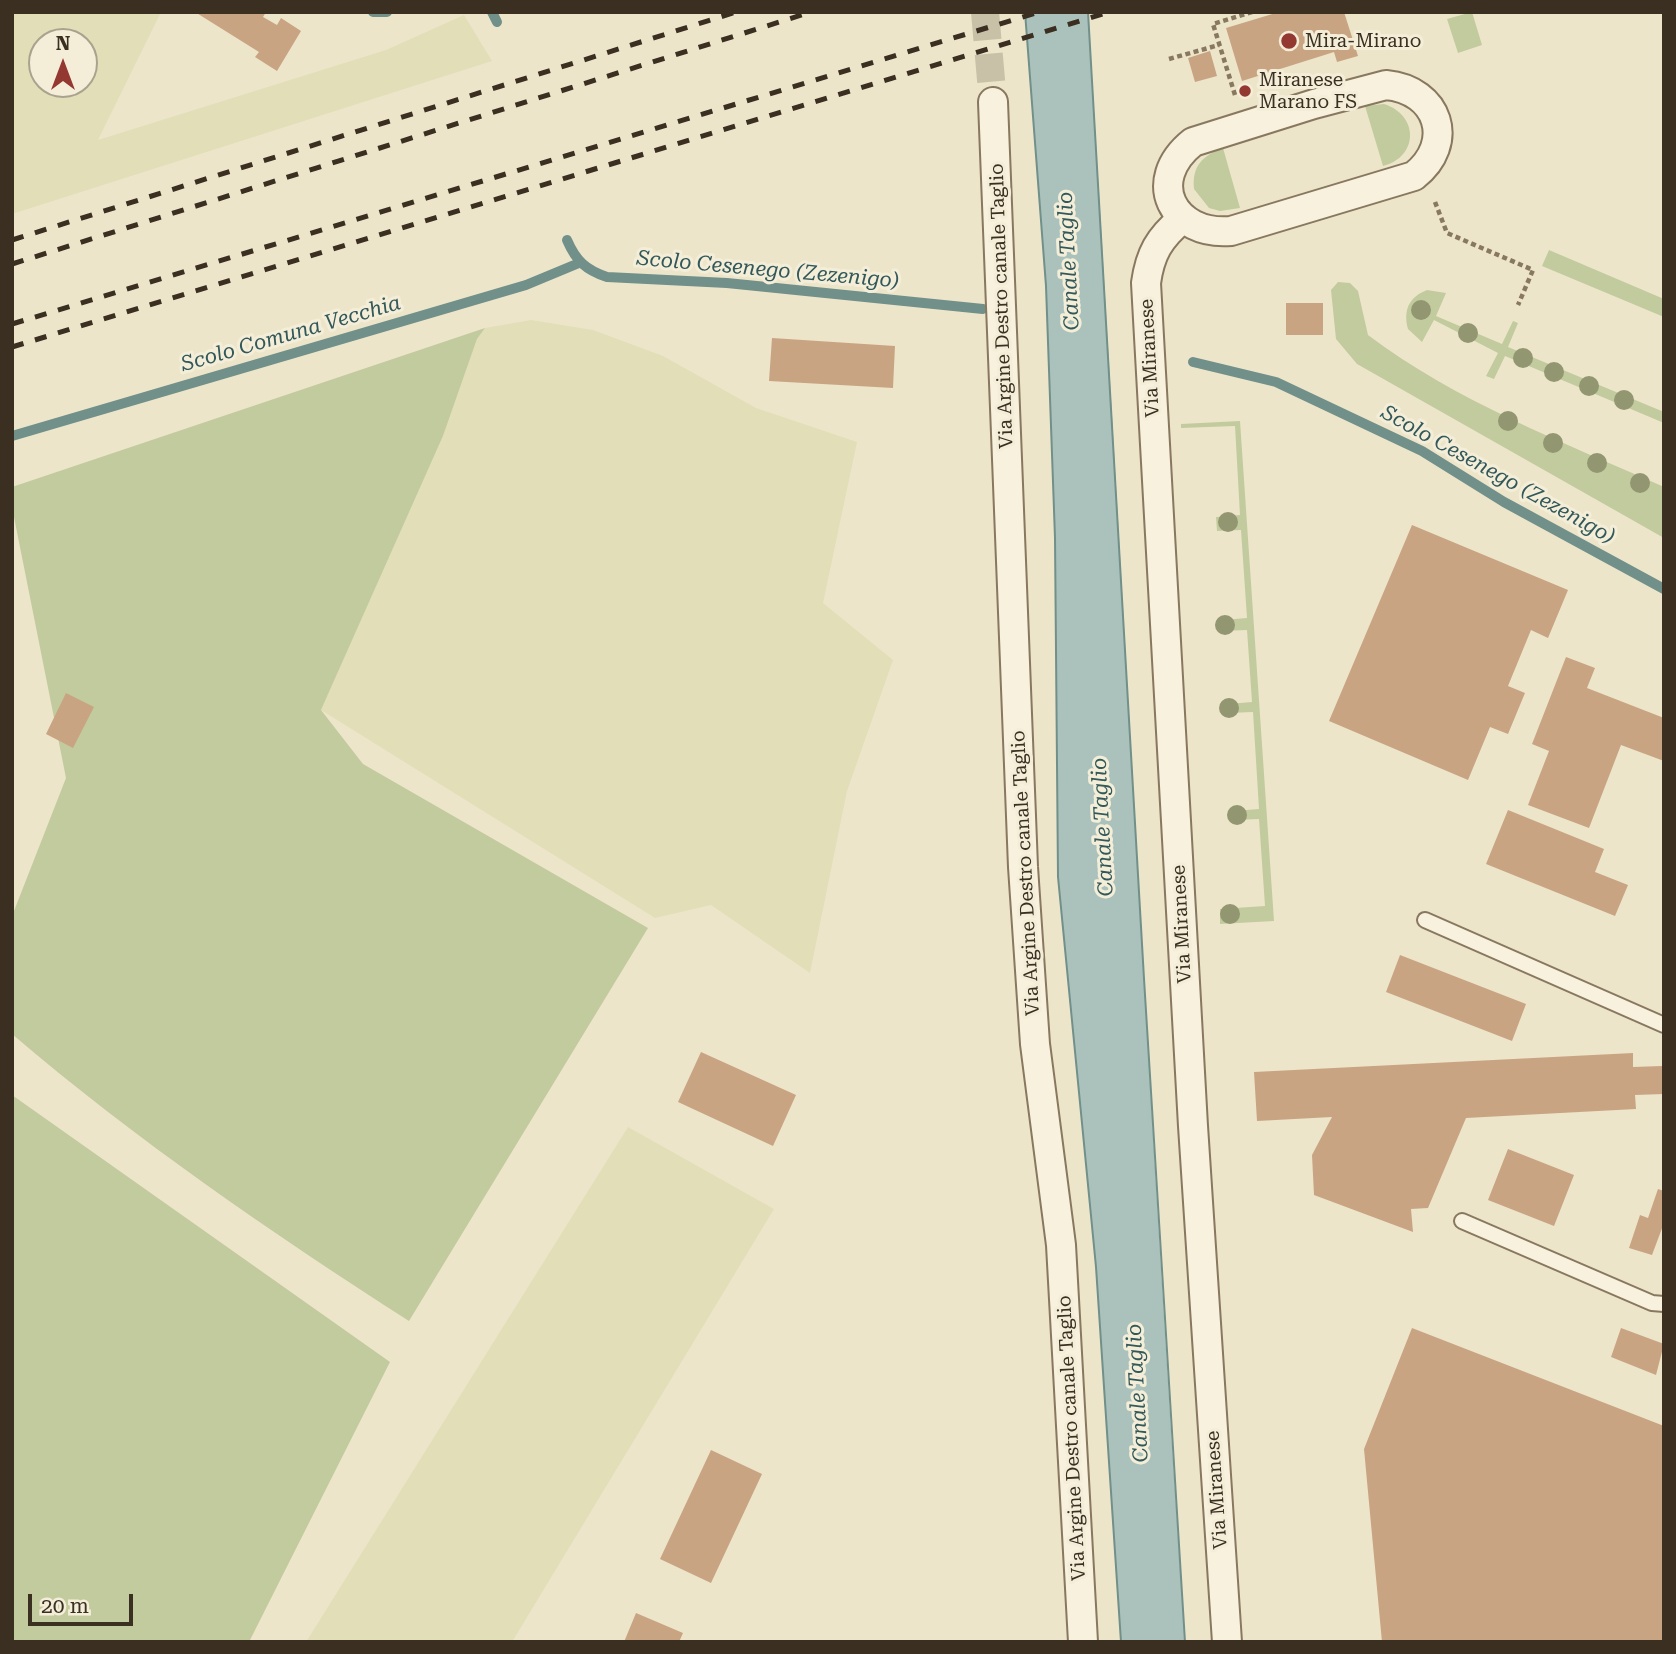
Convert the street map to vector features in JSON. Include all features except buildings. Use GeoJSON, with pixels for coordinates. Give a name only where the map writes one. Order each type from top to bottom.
{"type":"FeatureCollection","features":[{"type":"Feature","properties":{"kind":"street"},"geometry":{"type":"LineString","coordinates":[[1387,85],[1401,86],[1418,94],[1430,107],[1437,124],[1438,141],[1430,161],[1414,176],[1398,182],[1231,231],[1212,233],[1195,228],[1182,219],[1168,192],[1171,166],[1180,152],[1208,135],[1387,85]]}},
{"type":"Feature","properties":{"kind":"street","name":"Via Argine Destro canale Taglio"},"geometry":{"type":"LineString","coordinates":[[993,102],[1023,867],[1035,1044],[1061,1245],[1083,1642]]}},
{"type":"Feature","properties":{"kind":"street","name":"Via Miranese"},"geometry":{"type":"LineString","coordinates":[[1182,219],[1161,236],[1150,258],[1146,284],[1192,1112],[1227,1642]]}},
{"type":"Feature","properties":{"kind":"lane"},"geometry":{"type":"LineString","coordinates":[[1424,919],[1664,1024]]}},
{"type":"Feature","properties":{"kind":"lane"},"geometry":{"type":"LineString","coordinates":[[1462,1220],[1653,1303],[1664,1304]]}},
{"type":"Feature","properties":{"kind":"path"},"geometry":{"type":"LineString","coordinates":[[1248,95],[1236,98],[1213,24],[1252,12]]}},
{"type":"Feature","properties":{"kind":"path"},"geometry":{"type":"LineString","coordinates":[[1169,60],[1219,45]]}},
{"type":"Feature","properties":{"kind":"path"},"geometry":{"type":"LineString","coordinates":[[1435,202],[1447,233],[1533,270],[1518,305]]}},
{"type":"Feature","properties":{"kind":"shaded area"},"geometry":{"type":"Polygon","coordinates":[[[12,12],[161,12],[98,140],[386,50],[464,15],[492,61],[12,214],[12,12]]]}},
{"type":"Feature","properties":{"kind":"shaded area"},"geometry":{"type":"Polygon","coordinates":[[[531,320],[593,330],[663,356],[756,408],[857,442],[823,603],[893,660],[847,791],[810,973],[711,905],[655,918],[321,710],[443,436],[477,339],[485,328],[531,320]]]}},
{"type":"Feature","properties":{"kind":"shaded area"},"geometry":{"type":"Polygon","coordinates":[[[628,1127],[774,1209],[512,1642],[306,1642],[628,1127]]]}},
{"type":"Feature","properties":{"kind":"green space"},"geometry":{"type":"Polygon","coordinates":[[[1472,12],[1482,45],[1458,53],[1447,19],[1472,12]]]}},
{"type":"Feature","properties":{"kind":"green space"},"geometry":{"type":"Polygon","coordinates":[[[1384,104],[1404,117],[1410,136],[1403,154],[1383,166],[1365,106],[1384,104]]]}},
{"type":"Feature","properties":{"kind":"green space"},"geometry":{"type":"Polygon","coordinates":[[[1223,148],[1240,208],[1220,211],[1209,208],[1194,189],[1194,181],[1197,168],[1204,158],[1223,148]]]}},
{"type":"Feature","properties":{"kind":"green space"},"geometry":{"type":"Polygon","coordinates":[[[1549,250],[1664,299],[1664,317],[1542,266],[1549,250]]]}},
{"type":"Feature","properties":{"kind":"green space"},"geometry":{"type":"Polygon","coordinates":[[[1338,282],[1350,283],[1358,291],[1368,335],[1402,359],[1474,401],[1664,487],[1664,538],[1357,364],[1336,339],[1331,290],[1338,282]]]}},
{"type":"Feature","properties":{"kind":"green space"},"geometry":{"type":"Polygon","coordinates":[[[1427,290],[1446,293],[1436,316],[1502,344],[1513,321],[1518,323],[1508,347],[1664,412],[1664,423],[1505,356],[1494,379],[1486,376],[1498,353],[1434,320],[1422,342],[1408,329],[1406,316],[1412,300],[1427,290]]]}},
{"type":"Feature","properties":{"kind":"green space"},"geometry":{"type":"Polygon","coordinates":[[[485,328],[477,339],[443,436],[321,710],[363,764],[648,928],[409,1321],[307,1254],[156,1148],[12,1034],[12,916],[66,778],[12,507],[12,487],[485,328]]]}},
{"type":"Feature","properties":{"kind":"green space"},"geometry":{"type":"Polygon","coordinates":[[[1240,421],[1274,921],[1220,924],[1220,909],[1265,906],[1259,819],[1235,820],[1235,811],[1259,809],[1253,712],[1229,713],[1228,704],[1252,702],[1247,630],[1223,631],[1223,620],[1247,618],[1241,530],[1217,531],[1216,517],[1240,515],[1235,426],[1181,428],[1181,424],[1240,421]]]}},
{"type":"Feature","properties":{"kind":"green space"},"geometry":{"type":"Polygon","coordinates":[[[12,1095],[390,1362],[249,1642],[12,1642],[12,1095]]]}},
{"type":"Feature","properties":{"kind":"water","name":"Canale Taglio"},"geometry":{"type":"Polygon","coordinates":[[[1025,12],[1088,12],[1185,1642],[1121,1642],[1096,1267],[1058,877],[1055,538],[1046,286],[1025,12]]]}},
{"type":"Feature","properties":{"kind":"waterway","name":"Scolo Cesenego (Zezenigo)"},"geometry":{"type":"LineString","coordinates":[[373,12],[387,12]]}},
{"type":"Feature","properties":{"kind":"waterway","name":"Scolo Cesenego (Zezenigo)"},"geometry":{"type":"LineString","coordinates":[[492,12],[497,22]]}},
{"type":"Feature","properties":{"kind":"waterway","name":"Scolo Cesenego (Zezenigo)"},"geometry":{"type":"LineString","coordinates":[[567,240],[582,264],[607,277],[727,283],[983,309]]}},
{"type":"Feature","properties":{"kind":"waterway","name":"Scolo Comuna Vecchia"},"geometry":{"type":"LineString","coordinates":[[12,436],[526,285],[579,263]]}},
{"type":"Feature","properties":{"kind":"waterway","name":"Scolo Cesenego (Zezenigo)"},"geometry":{"type":"LineString","coordinates":[[1193,362],[1276,382],[1422,451],[1504,502],[1664,589]]}},
{"type":"Feature","properties":{"kind":"tunnel"},"geometry":{"type":"LineString","coordinates":[[985,12],[993,102]]}},
{"type":"Feature","properties":{"kind":"railway"},"geometry":{"type":"LineString","coordinates":[[12,240],[736,12]]}},
{"type":"Feature","properties":{"kind":"railway"},"geometry":{"type":"LineString","coordinates":[[12,264],[811,12]]}},
{"type":"Feature","properties":{"kind":"railway"},"geometry":{"type":"LineString","coordinates":[[12,324],[1039,12]]}},
{"type":"Feature","properties":{"kind":"railway"},"geometry":{"type":"LineString","coordinates":[[12,347],[1109,12]]}},
{"type":"Feature","properties":{"kind":"place","name":"Mira-Mirano"},"geometry":{"type":"Point","coordinates":[1289,41]}},
{"type":"Feature","properties":{"kind":"place","name":"Miranese Marano FS"},"geometry":{"type":"Point","coordinates":[1245,91]}}]}
